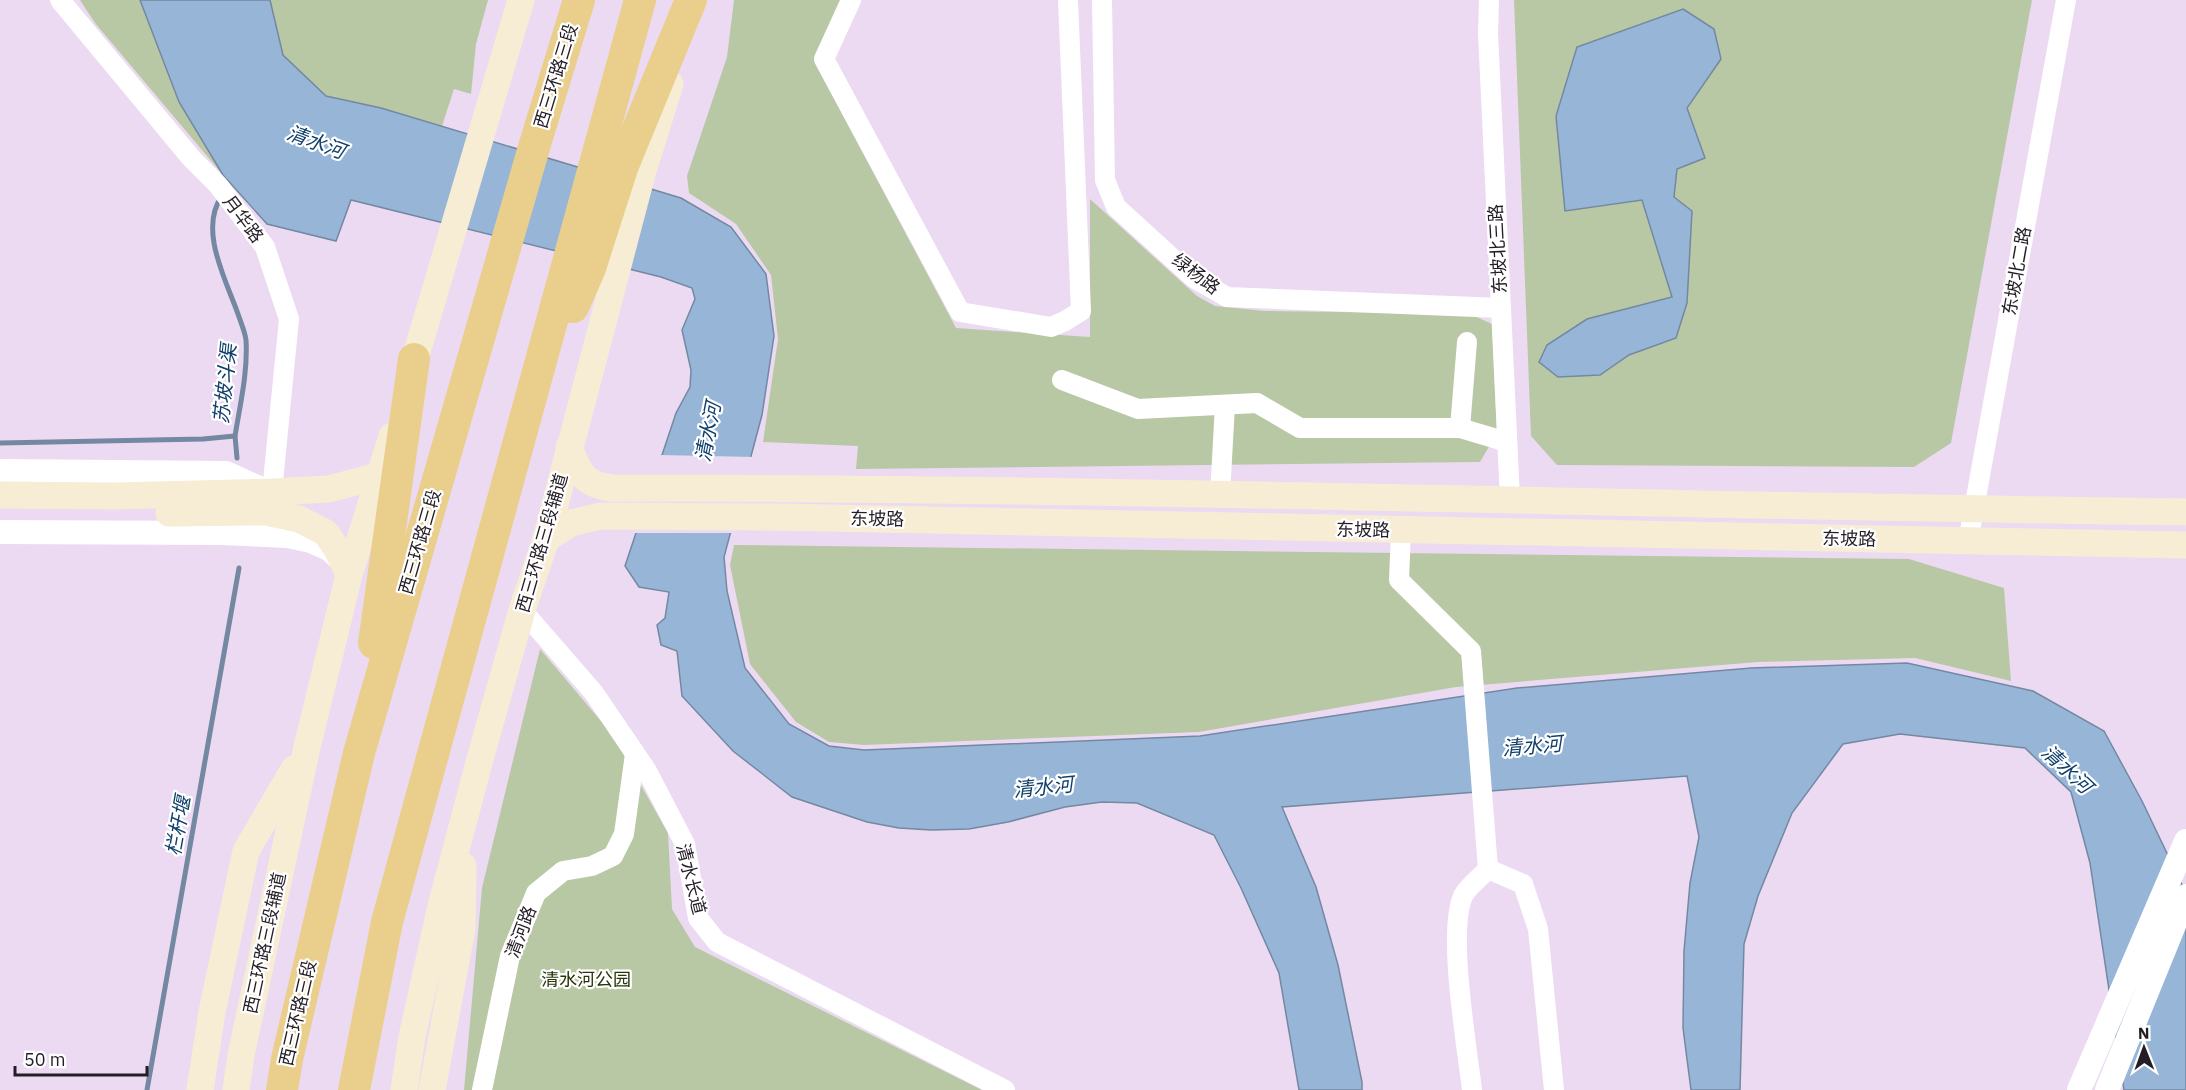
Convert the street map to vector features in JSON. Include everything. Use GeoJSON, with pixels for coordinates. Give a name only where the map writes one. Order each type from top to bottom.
{"type":"FeatureCollection","features":[{"type":"Feature","properties":{"kind":"highway","name":"西三环路三段"},"geometry":{"type":"LineString","coordinates":[[283,1082],[359,753],[535,144],[579,0]]}},
{"type":"Feature","properties":{"kind":"highway"},"geometry":{"type":"LineString","coordinates":[[621,168],[640,0]]}},
{"type":"Feature","properties":{"kind":"highway"},"geometry":{"type":"LineString","coordinates":[[355,1087],[387,922],[530,406],[591,270],[621,168],[691,0]]}},
{"type":"Feature","properties":{"kind":"highway"},"geometry":{"type":"LineString","coordinates":[[359,753],[414,358]]}},
{"type":"Feature","properties":{"kind":"main road","name":"西三环路三段辅道"},"geometry":{"type":"LineString","coordinates":[[236,1090],[241,1055],[346,568],[381,475],[521,0]]}},
{"type":"Feature","properties":{"kind":"main road","name":"西三环路三段辅道"},"geometry":{"type":"LineString","coordinates":[[404,1090],[414,1026],[441,906],[522,610],[546,539],[569,447],[591,270],[621,168],[696,0]]}},
{"type":"Feature","properties":{"kind":"main road","name":"东坡路"},"geometry":{"type":"LineString","coordinates":[[569,447],[578,471],[586,480],[597,487],[612,488],[779,488],[1510,498],[2186,512]]}},
{"type":"Feature","properties":{"kind":"main road"},"geometry":{"type":"LineString","coordinates":[[0,495],[115,496],[328,489],[381,475]]}},
{"type":"Feature","properties":{"kind":"main road"},"geometry":{"type":"LineString","coordinates":[[612,488],[618,517]]}},
{"type":"Feature","properties":{"kind":"main road"},"geometry":{"type":"LineString","coordinates":[[0,513],[266,512],[299,519],[326,533],[346,568]]}},
{"type":"Feature","properties":{"kind":"main road","name":"东坡路"},"geometry":{"type":"LineString","coordinates":[[546,539],[571,523],[600,516],[777,517],[2186,545]]}},
{"type":"Feature","properties":{"kind":"main road"},"geometry":{"type":"LineString","coordinates":[[200,1090],[212,1012],[246,851],[307,747]]}},
{"type":"Feature","properties":{"kind":"main road"},"geometry":{"type":"LineString","coordinates":[[432,1090],[462,928],[463,822]]}},
{"type":"Feature","properties":{"kind":"street","name":"月华路"},"geometry":{"type":"LineString","coordinates":[[60,0],[192,159],[218,185],[265,247],[289,320],[270,492]]}},
{"type":"Feature","properties":{"kind":"street"},"geometry":{"type":"LineString","coordinates":[[851,0],[824,59],[960,312],[1051,327],[1081,311],[1068,0]]}},
{"type":"Feature","properties":{"kind":"street","name":"绿杨路"},"geometry":{"type":"LineString","coordinates":[[1102,0],[1105,180],[1116,207],[1194,278],[1227,297],[1501,308]]}},
{"type":"Feature","properties":{"kind":"street","name":"东坡北三路"},"geometry":{"type":"LineString","coordinates":[[1489,0],[1488,33],[1510,498]]}},
{"type":"Feature","properties":{"kind":"street","name":"东坡北二路"},"geometry":{"type":"LineString","coordinates":[[1968,542],[2066,0]]}},
{"type":"Feature","properties":{"kind":"street"},"geometry":{"type":"LineString","coordinates":[[1460,428],[1467,342]]}},
{"type":"Feature","properties":{"kind":"street"},"geometry":{"type":"LineString","coordinates":[[1062,380],[1138,409],[1257,403],[1300,428],[1460,428],[1507,442]]}},
{"type":"Feature","properties":{"kind":"street"},"geometry":{"type":"LineString","coordinates":[[1220,495],[1225,405]]}},
{"type":"Feature","properties":{"kind":"street"},"geometry":{"type":"LineString","coordinates":[[0,471],[226,473],[270,492]]}},
{"type":"Feature","properties":{"kind":"street"},"geometry":{"type":"LineString","coordinates":[[1401,531],[1399,580],[1470,651],[1488,869],[1464,894],[1456,920],[1472,1090]]}},
{"type":"Feature","properties":{"kind":"street"},"geometry":{"type":"LineString","coordinates":[[0,532],[221,533],[288,536],[311,541],[329,549],[346,568]]}},
{"type":"Feature","properties":{"kind":"street","name":"清水长道"},"geometry":{"type":"LineString","coordinates":[[522,610],[594,693],[647,771],[685,844],[698,918],[717,942],[1005,1090]]}},
{"type":"Feature","properties":{"kind":"street","name":"清河路"},"geometry":{"type":"LineString","coordinates":[[482,1090],[510,956],[536,893],[563,871],[592,866],[613,856],[624,834],[635,754]]}},
{"type":"Feature","properties":{"kind":"street"},"geometry":{"type":"LineString","coordinates":[[2079,1090],[2186,841]]}},
{"type":"Feature","properties":{"kind":"street"},"geometry":{"type":"LineString","coordinates":[[1488,869],[1523,884],[1538,929],[1554,1090]]}},
{"type":"Feature","properties":{"kind":"street"},"geometry":{"type":"LineString","coordinates":[[2110,1083],[2186,896]]}},
{"type":"Feature","properties":{"kind":"green space"},"geometry":{"type":"Polygon","coordinates":[[[80,0],[140,0],[179,102],[223,175],[95,23],[80,0]]]}},
{"type":"Feature","properties":{"kind":"green space"},"geometry":{"type":"Polygon","coordinates":[[[270,0],[488,0],[476,44],[471,94],[454,89],[442,126],[381,108],[326,96],[283,55],[270,0]]]}},
{"type":"Feature","properties":{"kind":"green space"},"geometry":{"type":"Polygon","coordinates":[[[734,0],[841,0],[814,61],[956,328],[1090,337],[1090,199],[1197,296],[1215,306],[1265,311],[1470,314],[1492,324],[1497,433],[1480,462],[856,469],[858,446],[763,442],[778,339],[771,275],[736,224],[689,193],[687,176],[727,57],[734,0]]]}},
{"type":"Feature","properties":{"kind":"green space"},"geometry":{"type":"Polygon","coordinates":[[[1514,0],[2032,0],[1951,443],[1914,467],[1557,465],[1531,436],[1514,0]]]}},
{"type":"Feature","properties":{"kind":"green space"},"geometry":{"type":"Polygon","coordinates":[[[734,545],[1909,559],[2004,588],[2011,681],[1915,658],[1758,662],[1456,687],[1199,732],[864,745],[829,742],[796,722],[750,664],[730,565],[734,545]]]}},
{"type":"Feature","properties":{"kind":"green space","name":"清水河公园"},"geometry":{"type":"Polygon","coordinates":[[[540,649],[612,734],[668,833],[672,909],[695,947],[982,1090],[464,1090],[482,888],[540,649]]]}},
{"type":"Feature","properties":{"kind":"water","name":"清水河"},"geometry":{"type":"Polygon","coordinates":[[[140,0],[270,0],[283,55],[326,96],[381,108],[681,198],[731,227],[766,274],[774,336],[762,415],[724,557],[727,591],[745,668],[789,724],[829,746],[864,750],[1200,736],[1517,688],[1751,668],[1907,663],[2033,691],[2104,731],[2142,801],[2186,893],[2186,1090],[2124,1090],[2090,863],[2071,792],[2025,748],[1900,734],[1843,744],[1792,813],[1758,896],[1744,944],[1740,1090],[1691,1090],[1683,1028],[1684,951],[1690,883],[1699,837],[1687,776],[1282,807],[1316,887],[1338,965],[1362,1082],[1362,1090],[1299,1090],[1279,973],[1241,888],[1214,835],[1137,803],[1102,802],[1065,807],[1008,822],[969,829],[899,828],[867,822],[792,797],[733,751],[682,696],[677,651],[661,645],[657,625],[665,618],[669,592],[639,587],[625,566],[676,413],[690,387],[691,370],[682,330],[695,299],[692,288],[661,277],[351,200],[336,241],[267,224],[223,175],[179,102],[140,0]]]}},
{"type":"Feature","properties":{"kind":"water"},"geometry":{"type":"Polygon","coordinates":[[[1683,9],[1714,29],[1721,59],[1687,108],[1705,158],[1677,169],[1674,197],[1692,211],[1687,303],[1676,338],[1629,355],[1600,375],[1558,377],[1539,362],[1547,345],[1587,319],[1672,297],[1642,200],[1565,211],[1556,116],[1577,47],[1683,9]]]}},
{"type":"Feature","properties":{"kind":"pier"},"geometry":{"type":"Polygon","coordinates":[[[659,455],[754,457],[733,533],[633,533],[659,455]]]}},
{"type":"Feature","properties":{"kind":"waterway","name":"苏坡斗渠"},"geometry":{"type":"LineString","coordinates":[[0,443],[203,439],[235,436],[245,376],[246,340],[216,255],[213,239],[215,209],[222,196]]}},
{"type":"Feature","properties":{"kind":"waterway","name":"栏杆堰"},"geometry":{"type":"LineString","coordinates":[[235,436],[237,458]]}},
{"type":"Feature","properties":{"kind":"waterway","name":"栏杆堰"},"geometry":{"type":"LineString","coordinates":[[147,1090],[239,568]]}}]}
